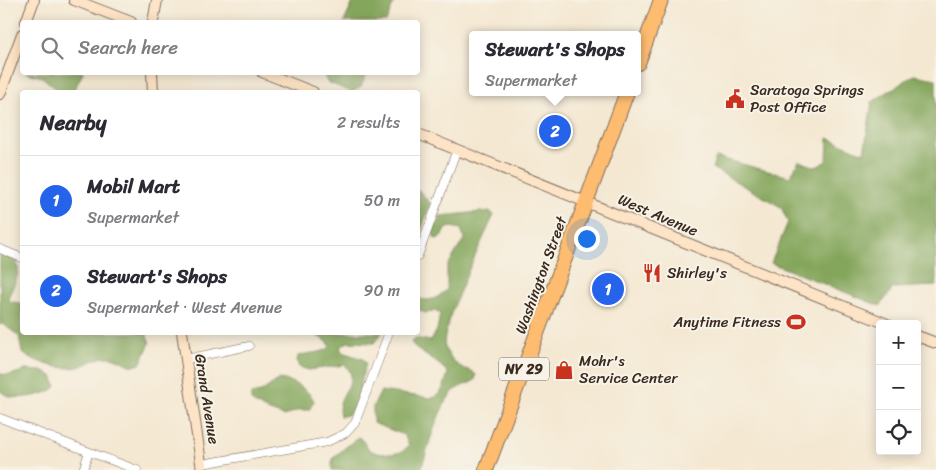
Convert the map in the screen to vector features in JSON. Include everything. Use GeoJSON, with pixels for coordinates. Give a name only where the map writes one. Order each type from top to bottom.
{"type":"FeatureCollection","features":[{"type":"Feature","properties":{"kind":"highway"},"geometry":{"type":"LineString","coordinates":[[641,55],[661,0]]}},
{"type":"Feature","properties":{"kind":"highway","name":"Washington Street"},"geometry":{"type":"LineString","coordinates":[[486,470],[625,96]]}},
{"type":"Feature","properties":{"kind":"street"},"geometry":{"type":"LineString","coordinates":[[27,20],[34,0]]}},
{"type":"Feature","properties":{"kind":"street"},"geometry":{"type":"LineString","coordinates":[[74,0],[126,20]]}},
{"type":"Feature","properties":{"kind":"street"},"geometry":{"type":"LineString","coordinates":[[152,20],[157,0]]}},
{"type":"Feature","properties":{"kind":"street"},"geometry":{"type":"LineString","coordinates":[[0,94],[20,39]]}},
{"type":"Feature","properties":{"kind":"street"},"geometry":{"type":"LineString","coordinates":[[152,75],[153,90]]}},
{"type":"Feature","properties":{"kind":"street"},"geometry":{"type":"LineString","coordinates":[[270,75],[308,90]]}},
{"type":"Feature","properties":{"kind":"street","name":"West Avenue"},"geometry":{"type":"LineString","coordinates":[[420,135],[877,320]]}},
{"type":"Feature","properties":{"kind":"street"},"geometry":{"type":"LineString","coordinates":[[420,251],[458,149]]}},
{"type":"Feature","properties":{"kind":"street"},"geometry":{"type":"LineString","coordinates":[[0,249],[20,257]]}},
{"type":"Feature","properties":{"kind":"street","name":"Grand Avenue"},"geometry":{"type":"LineString","coordinates":[[182,335],[202,467]]}},
{"type":"Feature","properties":{"kind":"street"},"geometry":{"type":"LineString","coordinates":[[202,467],[327,442],[346,433],[358,416],[388,335]]}},
{"type":"Feature","properties":{"kind":"street"},"geometry":{"type":"LineString","coordinates":[[921,338],[936,344]]}},
{"type":"Feature","properties":{"kind":"street"},"geometry":{"type":"LineString","coordinates":[[186,359],[249,346]]}},
{"type":"Feature","properties":{"kind":"street"},"geometry":{"type":"LineString","coordinates":[[0,418],[137,470]]}},
{"type":"Feature","properties":{"kind":"street"},"geometry":{"type":"LineString","coordinates":[[82,470],[90,452]]}},
{"type":"Feature","properties":{"kind":"green space"},"geometry":{"type":"Polygon","coordinates":[[[354,0],[395,0],[387,20],[345,20],[354,0]]]}},
{"type":"Feature","properties":{"kind":"green space"},"geometry":{"type":"Polygon","coordinates":[[[34,75],[82,75],[74,90],[58,90],[42,77],[34,75]]]}},
{"type":"Feature","properties":{"kind":"green space"},"geometry":{"type":"Polygon","coordinates":[[[324,75],[366,75],[361,87],[356,90],[347,90],[327,82],[324,75]]]}},
{"type":"Feature","properties":{"kind":"green space"},"geometry":{"type":"Polygon","coordinates":[[[914,75],[936,79],[936,286],[893,288],[880,306],[771,263],[788,222],[781,207],[712,168],[716,157],[790,177],[799,161],[816,167],[827,161],[828,138],[864,153],[872,102],[914,75]]]}},
{"type":"Feature","properties":{"kind":"green space"},"geometry":{"type":"Polygon","coordinates":[[[420,191],[430,203],[420,235],[420,191]]]}},
{"type":"Feature","properties":{"kind":"green space"},"geometry":{"type":"Polygon","coordinates":[[[490,211],[494,215],[463,283],[448,323],[445,338],[445,348],[450,356],[461,367],[474,373],[476,375],[475,380],[456,389],[443,406],[421,470],[332,470],[334,457],[358,437],[369,449],[380,454],[402,452],[409,445],[404,435],[373,423],[373,407],[381,391],[430,398],[436,397],[443,389],[448,373],[439,364],[418,350],[411,342],[415,338],[431,341],[437,330],[440,314],[436,311],[425,313],[420,310],[420,298],[434,299],[447,289],[447,267],[464,239],[461,229],[451,227],[446,229],[440,238],[435,239],[433,233],[440,216],[490,211]]]}},
{"type":"Feature","properties":{"kind":"green space"},"geometry":{"type":"Polygon","coordinates":[[[0,252],[15,260],[18,265],[17,277],[8,298],[10,302],[20,303],[20,335],[147,335],[150,343],[140,364],[132,365],[112,357],[107,357],[99,358],[78,367],[64,368],[34,360],[22,353],[19,336],[3,324],[0,325],[0,252]]]}},
{"type":"Feature","properties":{"kind":"green space"},"geometry":{"type":"Polygon","coordinates":[[[318,335],[380,335],[374,343],[348,342],[340,347],[342,352],[363,359],[366,363],[360,390],[353,409],[347,415],[340,416],[339,408],[351,377],[350,371],[345,365],[309,370],[299,367],[297,362],[298,356],[323,351],[330,347],[328,342],[318,335]]]}},
{"type":"Feature","properties":{"kind":"green space"},"geometry":{"type":"Polygon","coordinates":[[[26,370],[42,371],[52,376],[56,386],[48,392],[35,396],[11,397],[0,391],[0,374],[10,375],[26,370]]]}},
{"type":"Feature","properties":{"kind":"green space"},"geometry":{"type":"Polygon","coordinates":[[[279,379],[294,384],[309,393],[314,401],[309,410],[299,410],[284,416],[264,409],[251,401],[251,394],[261,392],[279,379]]]}},
{"type":"Feature","properties":{"kind":"place","name":"Saratoga Springs Post Office"},"geometry":{"type":"Point","coordinates":[735,99]}},
{"type":"Feature","properties":{"kind":"place","name":"Stewart's Shops"},"geometry":{"type":"Point","coordinates":[555,131]}},
{"type":"Feature","properties":{"kind":"place","name":"Shirley's"},"geometry":{"type":"Point","coordinates":[652,273]}},
{"type":"Feature","properties":{"kind":"place","name":"Mobil Mart"},"geometry":{"type":"Point","coordinates":[608,289]}},
{"type":"Feature","properties":{"kind":"place","name":"Anytime Fitness"},"geometry":{"type":"Point","coordinates":[796,322]}},
{"type":"Feature","properties":{"kind":"place","name":"Mohr's Service Center"},"geometry":{"type":"Point","coordinates":[564,370]}}]}
